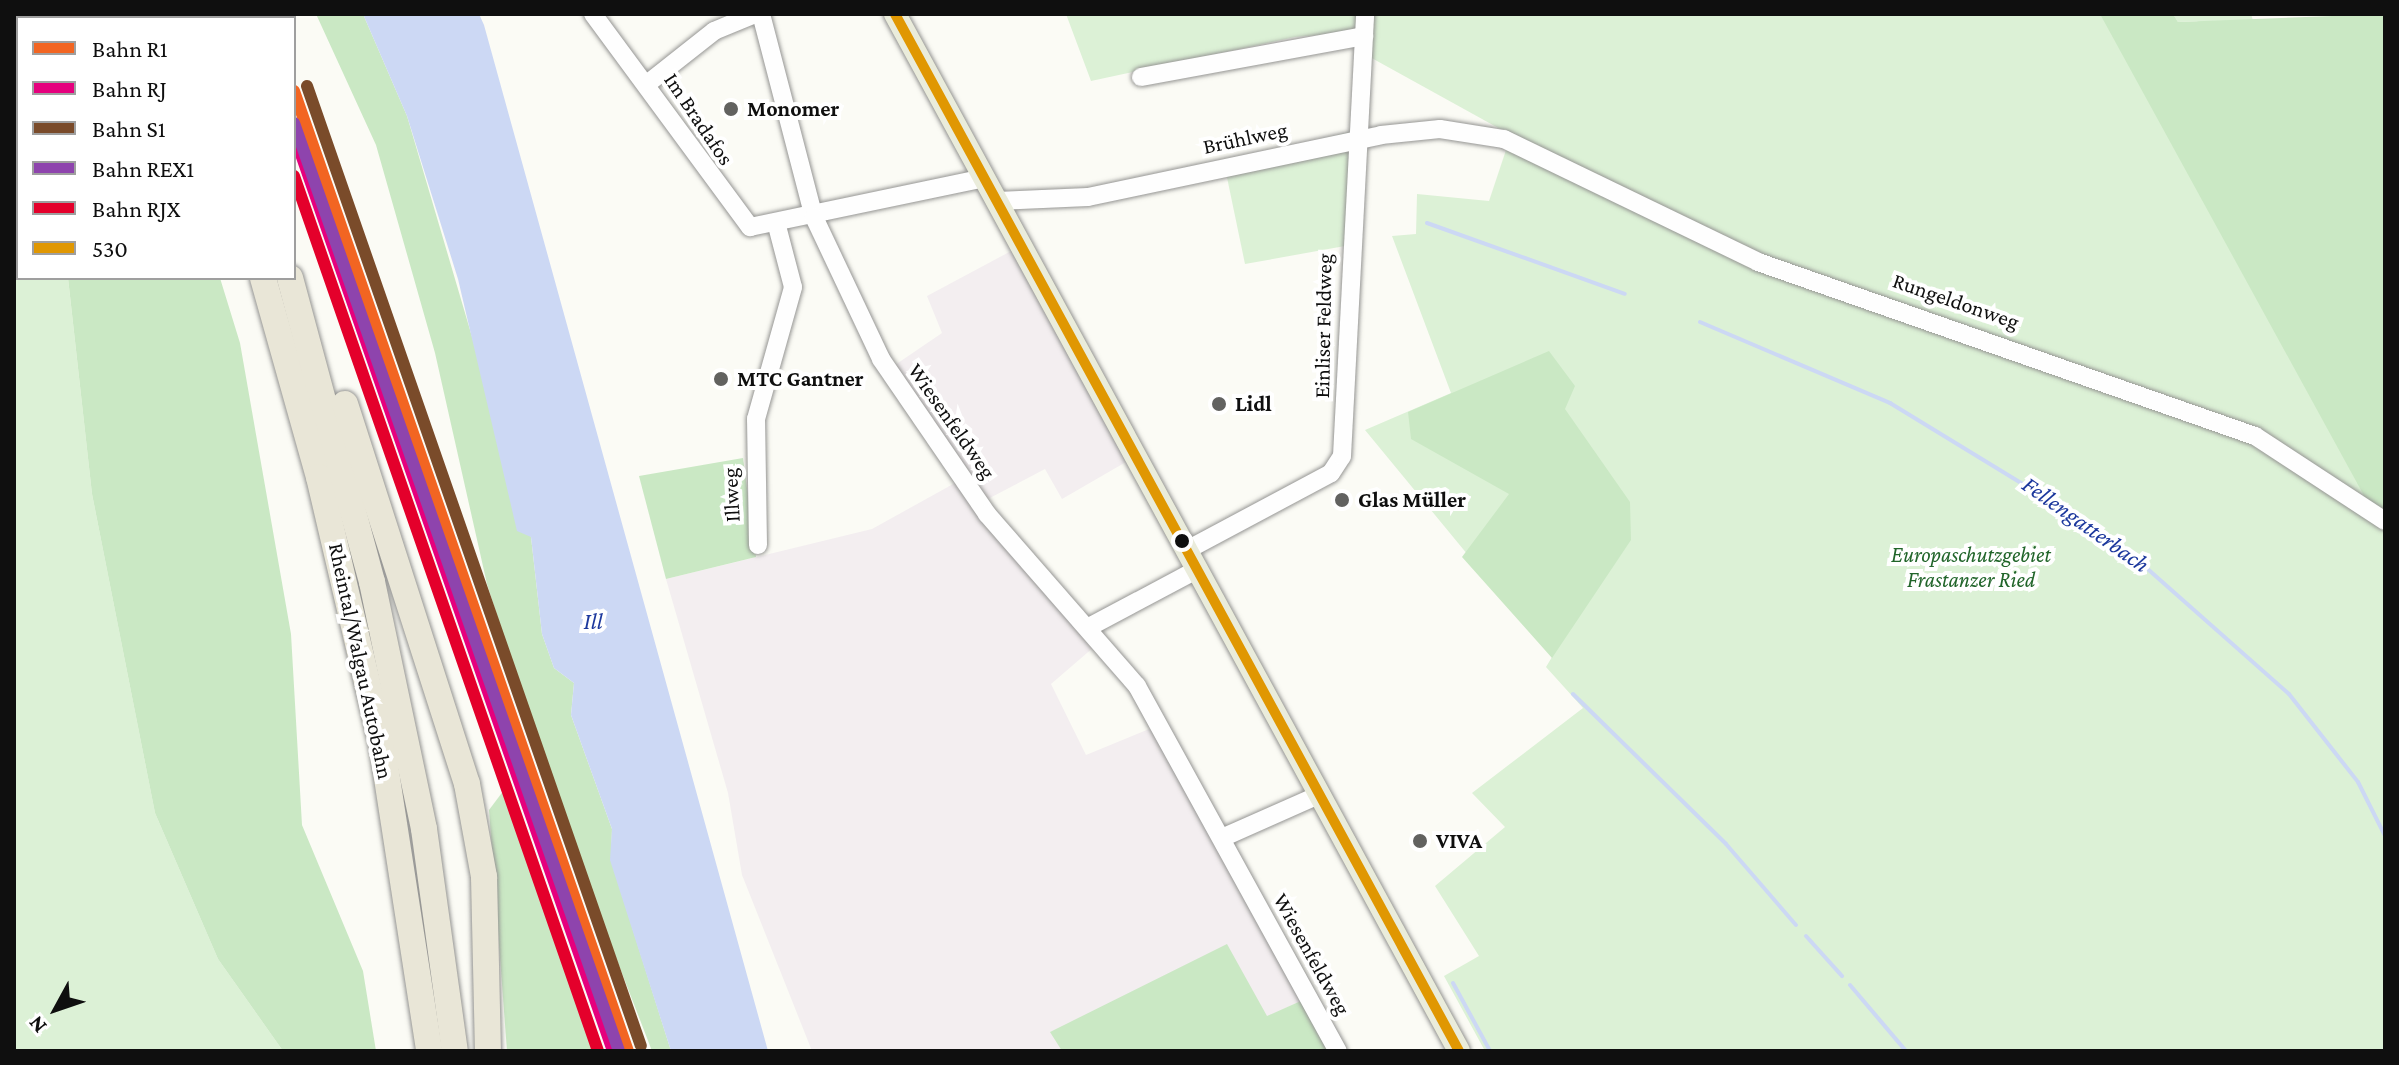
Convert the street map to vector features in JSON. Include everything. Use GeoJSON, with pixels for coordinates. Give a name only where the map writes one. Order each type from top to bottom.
{"type":"FeatureCollection","features":[{"type":"Feature","properties":{"kind":"highway","name":"Rheintal/Walgau Autobahn"},"geometry":{"type":"LineString","coordinates":[[264,280],[354,620],[382,746],[429,1051]]}},
{"type":"Feature","properties":{"kind":"highway","name":"Rheintal/Walgau Autobahn"},"geometry":{"type":"LineString","coordinates":[[291,280],[336,431],[424,829],[455,1051]]}},
{"type":"Feature","properties":{"kind":"highway"},"geometry":{"type":"LineString","coordinates":[[298,304],[340,390],[434,670],[484,877],[488,1051]]}},
{"type":"Feature","properties":{"kind":"main road"},"geometry":{"type":"LineString","coordinates":[[895,14],[1459,1051]]}},
{"type":"Feature","properties":{"kind":"street","name":"Im Bradafos"},"geometry":{"type":"LineString","coordinates":[[593,14],[647,84],[736,217],[750,227],[777,226],[814,217]]}},
{"type":"Feature","properties":{"kind":"street"},"geometry":{"type":"LineString","coordinates":[[647,84],[714,31],[755,14]]}},
{"type":"Feature","properties":{"kind":"street","name":"Wiesenfeldweg"},"geometry":{"type":"LineString","coordinates":[[761,14],[814,217],[854,310],[938,448],[1143,695],[1224,837],[1338,1051]]}},
{"type":"Feature","properties":{"kind":"street","name":"Einliser Feldweg"},"geometry":{"type":"LineString","coordinates":[[1192,559],[1331,473],[1342,456],[1354,139],[1365,14]]}},
{"type":"Feature","properties":{"kind":"street"},"geometry":{"type":"LineString","coordinates":[[1141,77],[1364,36]]}},
{"type":"Feature","properties":{"kind":"street","name":"Brühlweg"},"geometry":{"type":"LineString","coordinates":[[997,201],[1088,197],[1354,139],[1440,129],[1504,139]]}},
{"type":"Feature","properties":{"kind":"street","name":"Rungeldonweg"},"geometry":{"type":"LineString","coordinates":[[1504,139],[1749,258],[2255,436],[2385,521]]}},
{"type":"Feature","properties":{"kind":"street"},"geometry":{"type":"LineString","coordinates":[[814,217],[984,178]]}},
{"type":"Feature","properties":{"kind":"street","name":"Illweg"},"geometry":{"type":"LineString","coordinates":[[758,545],[753,442],[793,287],[777,226]]}},
{"type":"Feature","properties":{"kind":"street"},"geometry":{"type":"LineString","coordinates":[[1089,627],[1192,559]]}},
{"type":"Feature","properties":{"kind":"street"},"geometry":{"type":"LineString","coordinates":[[1224,837],[1319,795]]}},
{"type":"Feature","properties":{"kind":"shaded area"},"geometry":{"type":"Polygon","coordinates":[[[1013,250],[1126,462],[1062,499],[1045,469],[986,500],[895,365],[942,333],[927,296],[1013,250]]]}},
{"type":"Feature","properties":{"kind":"shaded area"},"geometry":{"type":"Polygon","coordinates":[[[955,483],[1094,647],[1051,684],[1086,755],[1154,727],[1303,1000],[1267,1017],[1051,1031],[1062,1051],[812,1051],[742,875],[728,793],[666,579],[872,529],[955,483]]]}},
{"type":"Feature","properties":{"kind":"green space"},"geometry":{"type":"Polygon","coordinates":[[[316,14],[363,14],[407,116],[531,537],[542,634],[554,668],[574,683],[571,715],[612,829],[611,860],[671,1051],[652,1051],[561,815],[487,584],[435,353],[376,145],[316,14]]]}},
{"type":"Feature","properties":{"kind":"green space","name":"Europaschutzgebiet Frastanzer Ried"},"geometry":{"type":"Polygon","coordinates":[[[1066,14],[2147,14],[2162,38],[2199,21],[2178,22],[2173,14],[2251,14],[2385,450],[2385,1051],[1485,1051],[1444,976],[1479,956],[1435,886],[1505,827],[1472,793],[1583,708],[1546,667],[1552,657],[1365,430],[1451,393],[1392,236],[1416,234],[1417,194],[1489,201],[1511,135],[1368,56],[1368,31],[1295,37],[1091,81],[1066,14]]]}},
{"type":"Feature","properties":{"kind":"green space"},"geometry":{"type":"Polygon","coordinates":[[[2100,14],[2173,14],[2178,22],[2385,14],[2385,534],[2100,14]]]}},
{"type":"Feature","properties":{"kind":"green space"},"geometry":{"type":"Polygon","coordinates":[[[14,108],[16,280],[68,280],[92,494],[155,813],[218,959],[283,1051],[14,1051],[14,108]]]}},
{"type":"Feature","properties":{"kind":"green space"},"geometry":{"type":"Polygon","coordinates":[[[1361,129],[1356,244],[1245,264],[1224,163],[1361,129]]]}},
{"type":"Feature","properties":{"kind":"green space"},"geometry":{"type":"Polygon","coordinates":[[[68,280],[221,280],[240,343],[291,634],[302,825],[363,971],[376,1051],[283,1051],[218,959],[155,813],[92,494],[68,280]]]}},
{"type":"Feature","properties":{"kind":"green space"},"geometry":{"type":"Polygon","coordinates":[[[1549,351],[1575,386],[1565,409],[1630,502],[1631,540],[1552,658],[1462,557],[1509,494],[1411,439],[1408,412],[1549,351]]]}},
{"type":"Feature","properties":{"kind":"green space"},"geometry":{"type":"Polygon","coordinates":[[[743,458],[756,557],[666,579],[639,476],[743,458]]]}},
{"type":"Feature","properties":{"kind":"green space"},"geometry":{"type":"Polygon","coordinates":[[[507,786],[602,1051],[507,1051],[489,810],[507,786]]]}},
{"type":"Feature","properties":{"kind":"green space"},"geometry":{"type":"Polygon","coordinates":[[[1227,944],[1267,1016],[1303,1000],[1328,1051],[1062,1051],[1050,1032],[1227,944]]]}},
{"type":"Feature","properties":{"kind":"water","name":"Ill"},"geometry":{"type":"Polygon","coordinates":[[[363,14],[479,14],[484,25],[768,1051],[671,1051],[610,860],[612,829],[571,715],[574,683],[554,668],[542,634],[531,537],[517,531],[458,279],[407,116],[363,14]]]}},
{"type":"Feature","properties":{"kind":"waterway","name":"Fellengatterbach"},"geometry":{"type":"LineString","coordinates":[[1427,223],[1625,294]]}},
{"type":"Feature","properties":{"kind":"waterway","name":"Fellengatterbach"},"geometry":{"type":"LineString","coordinates":[[1700,322],[1890,403],[2116,541],[2289,694],[2358,782],[2385,836]]}},
{"type":"Feature","properties":{"kind":"waterway"},"geometry":{"type":"LineString","coordinates":[[1573,694],[1726,844],[1796,925]]}},
{"type":"Feature","properties":{"kind":"waterway"},"geometry":{"type":"LineString","coordinates":[[1806,936],[1842,976]]}},
{"type":"Feature","properties":{"kind":"waterway"},"geometry":{"type":"LineString","coordinates":[[1453,983],[1490,1051]]}},
{"type":"Feature","properties":{"kind":"waterway"},"geometry":{"type":"LineString","coordinates":[[1850,985],[1906,1051]]}},
{"type":"Feature","properties":{"kind":"rail line","name":"S1"},"geometry":{"type":"LineString","coordinates":[[307,86],[641,1046]]}},
{"type":"Feature","properties":{"kind":"rail line","name":"R1"},"geometry":{"type":"LineString","coordinates":[[296,97],[628,1051]]}},
{"type":"Feature","properties":{"kind":"rail line","name":"REX1"},"geometry":{"type":"LineString","coordinates":[[296,129],[619,1051]]}},
{"type":"Feature","properties":{"kind":"rail line","name":"RJ"},"geometry":{"type":"LineString","coordinates":[[296,140],[613,1051]]}},
{"type":"Feature","properties":{"kind":"rail line","name":"RJX"},"geometry":{"type":"LineString","coordinates":[[296,182],[598,1051]]}},
{"type":"Feature","properties":{"kind":"transit line","name":"530"},"geometry":{"type":"LineString","coordinates":[[895,14],[1459,1051]]}},
{"type":"Feature","properties":{"kind":"place","name":"Monomer"},"geometry":{"type":"Point","coordinates":[731,109]}},
{"type":"Feature","properties":{"kind":"place","name":"MTC Gantner"},"geometry":{"type":"Point","coordinates":[721,379]}},
{"type":"Feature","properties":{"kind":"place","name":"Lidl"},"geometry":{"type":"Point","coordinates":[1219,404]}},
{"type":"Feature","properties":{"kind":"place","name":"Glas Müller"},"geometry":{"type":"Point","coordinates":[1342,500]}},
{"type":"Feature","properties":{"kind":"place","name":"VIVA"},"geometry":{"type":"Point","coordinates":[1420,841]}}]}
